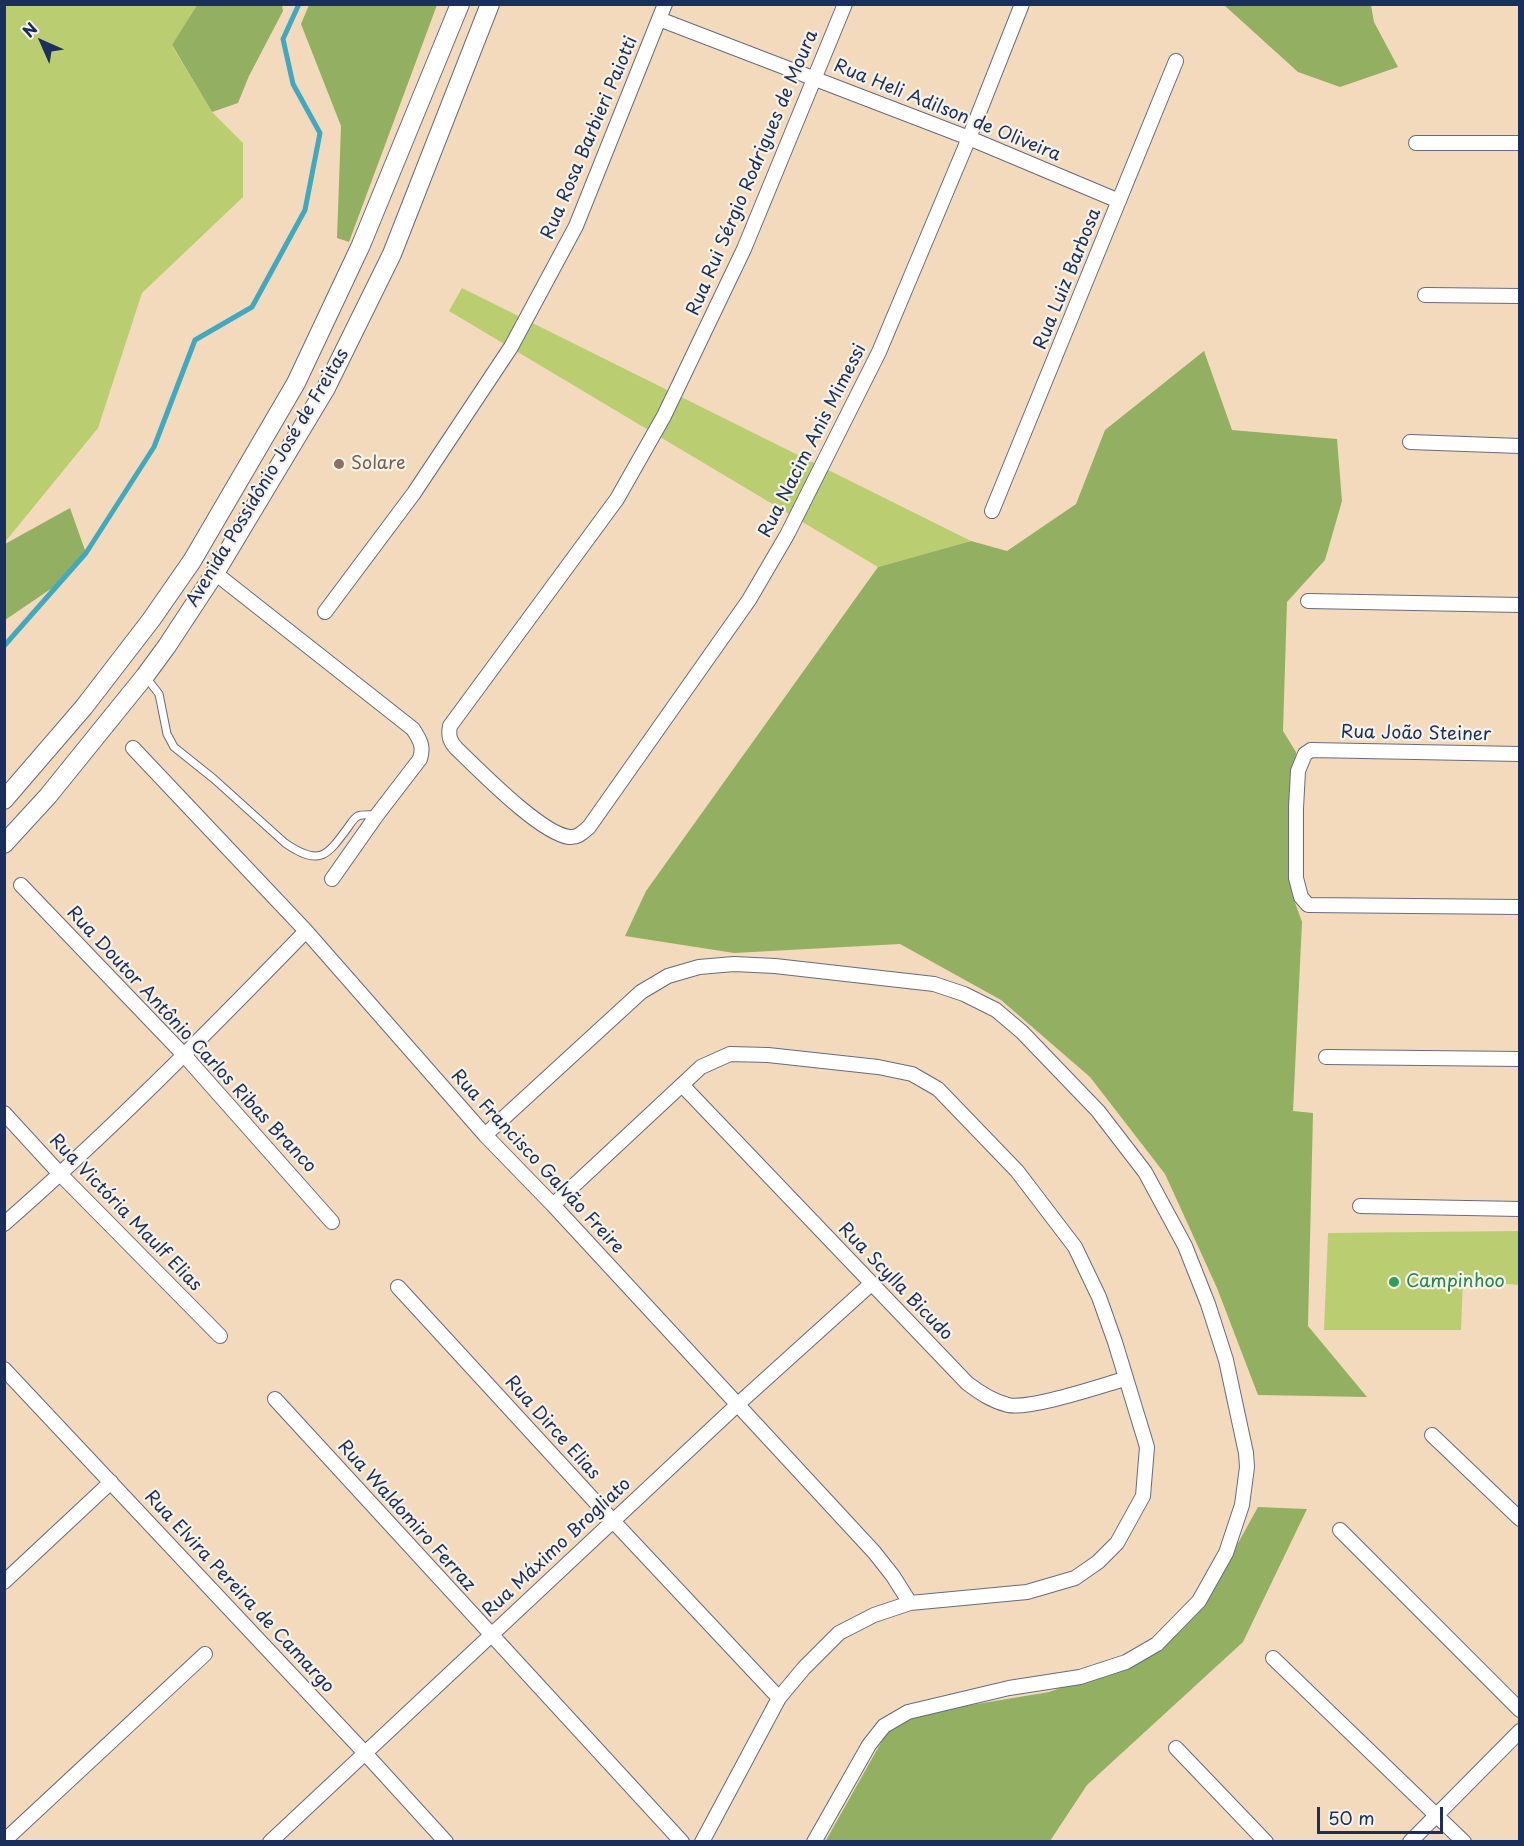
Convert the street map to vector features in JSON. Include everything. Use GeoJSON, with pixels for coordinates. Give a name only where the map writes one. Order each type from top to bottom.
{"type":"FeatureCollection","features":[{"type":"Feature","properties":{"kind":"street","name":"Avenida Possidônio José de Freitas"},"geometry":{"type":"LineString","coordinates":[[4,800],[84,707],[151,620],[192,561],[301,372],[361,245],[460,4]]}},
{"type":"Feature","properties":{"kind":"street","name":"Avenida Possidônio José de Freitas"},"geometry":{"type":"LineString","coordinates":[[4,844],[48,796],[145,676],[215,573],[326,388],[393,254],[490,4]]}},
{"type":"Feature","properties":{"kind":"street","name":"Rua Rosa Barbieri Paiotti"},"geometry":{"type":"LineString","coordinates":[[325,612],[414,493],[511,347],[576,226],[665,4]]}},
{"type":"Feature","properties":{"kind":"street","name":"Rua Rui Sérgio Rodrigues de Moura"},"geometry":{"type":"LineString","coordinates":[[556,832],[517,805],[451,743],[448,733],[450,726],[617,499],[658,426],[744,249],[845,4]]}},
{"type":"Feature","properties":{"kind":"street","name":"Rua Nacim Anis Mimessi"},"geometry":{"type":"LineString","coordinates":[[556,832],[575,837],[589,827],[749,600],[787,535],[879,352],[969,138],[1022,4]]}},
{"type":"Feature","properties":{"kind":"street","name":"Rua Heli Adilson de Oliveira"},"geometry":{"type":"LineString","coordinates":[[658,19],[969,138],[1119,201]]}},
{"type":"Feature","properties":{"kind":"street","name":"Rua Luiz Barbosa"},"geometry":{"type":"LineString","coordinates":[[992,511],[1176,61]]}},
{"type":"Feature","properties":{"kind":"street"},"geometry":{"type":"LineString","coordinates":[[1416,143],[1520,143]]}},
{"type":"Feature","properties":{"kind":"street"},"geometry":{"type":"LineString","coordinates":[[1425,295],[1520,297]]}},
{"type":"Feature","properties":{"kind":"street"},"geometry":{"type":"LineString","coordinates":[[1410,441],[1520,447]]}},
{"type":"Feature","properties":{"kind":"street"},"geometry":{"type":"LineString","coordinates":[[192,561],[215,573],[413,729],[422,742],[423,750],[420,759],[332,879]]}},
{"type":"Feature","properties":{"kind":"street"},"geometry":{"type":"LineString","coordinates":[[1308,601],[1520,605]]}},
{"type":"Feature","properties":{"kind":"street"},"geometry":{"type":"LineString","coordinates":[[121,659],[145,676]]}},
{"type":"Feature","properties":{"kind":"street","name":"Rua Francisco Galvão Freire"},"geometry":{"type":"LineString","coordinates":[[133,748],[306,931],[485,1135],[553,1205],[874,1552],[893,1576],[910,1604]]}},
{"type":"Feature","properties":{"kind":"street","name":"Rua João Steiner"},"geometry":{"type":"LineString","coordinates":[[1520,754],[1311,750],[1305,753],[1298,771],[1296,808],[1296,878],[1301,897],[1308,905],[1520,907]]}},
{"type":"Feature","properties":{"kind":"street","name":"Rua Doutor Antônio Carlos Ribas Branco"},"geometry":{"type":"LineString","coordinates":[[21,885],[185,1056],[332,1222]]}},
{"type":"Feature","properties":{"kind":"street"},"geometry":{"type":"LineString","coordinates":[[4,1224],[185,1056],[306,931]]}},
{"type":"Feature","properties":{"kind":"street"},"geometry":{"type":"LineString","coordinates":[[485,1135],[641,992],[668,976],[699,967],[734,963],[934,984],[964,994],[996,1010],[1030,1040],[1098,1111],[1146,1172],[1185,1246],[1208,1304],[1226,1360],[1247,1467],[1242,1505],[1226,1553],[1199,1601],[1157,1644],[1126,1662],[1080,1677],[1009,1688],[908,1712],[897,1717],[885,1726],[869,1745],[814,1842]]}},
{"type":"Feature","properties":{"kind":"street"},"geometry":{"type":"LineString","coordinates":[[553,1205],[701,1067],[730,1054],[768,1055],[878,1067],[912,1074],[938,1089],[1017,1172],[1075,1247],[1099,1297],[1147,1447],[1143,1496],[1117,1543],[1098,1562],[1075,1578],[1027,1592],[910,1604],[874,1615],[839,1633],[804,1668],[779,1698],[702,1842]]}},
{"type":"Feature","properties":{"kind":"street"},"geometry":{"type":"LineString","coordinates":[[1326,1057],[1520,1059]]}},
{"type":"Feature","properties":{"kind":"street","name":"Rua Scylla Bicudo"},"geometry":{"type":"LineString","coordinates":[[682,1085],[967,1383],[988,1398],[1009,1406],[1027,1405],[1125,1379]]}},
{"type":"Feature","properties":{"kind":"street","name":"Rua Victória Maulf Elias"},"geometry":{"type":"LineString","coordinates":[[4,1113],[60,1174],[220,1336]]}},
{"type":"Feature","properties":{"kind":"street"},"geometry":{"type":"LineString","coordinates":[[1360,1206],[1520,1209]]}},
{"type":"Feature","properties":{"kind":"street","name":"Rua Máximo Brogliato"},"geometry":{"type":"LineString","coordinates":[[270,1842],[737,1405],[872,1284]]}},
{"type":"Feature","properties":{"kind":"street","name":"Rua Dirce Elias"},"geometry":{"type":"LineString","coordinates":[[398,1287],[779,1698]]}},
{"type":"Feature","properties":{"kind":"street","name":"Rua Elvira Pereira de Camargo"},"geometry":{"type":"LineString","coordinates":[[4,1370],[446,1842]]}},
{"type":"Feature","properties":{"kind":"street","name":"Rua Waldomiro Ferraz"},"geometry":{"type":"LineString","coordinates":[[275,1399],[682,1842]]}},
{"type":"Feature","properties":{"kind":"street"},"geometry":{"type":"LineString","coordinates":[[1432,1435],[1520,1519]]}},
{"type":"Feature","properties":{"kind":"street"},"geometry":{"type":"LineString","coordinates":[[4,1582],[111,1482]]}},
{"type":"Feature","properties":{"kind":"street"},"geometry":{"type":"LineString","coordinates":[[1340,1530],[1520,1710]]}},
{"type":"Feature","properties":{"kind":"street"},"geometry":{"type":"LineString","coordinates":[[4,1841],[205,1654]]}},
{"type":"Feature","properties":{"kind":"street"},"geometry":{"type":"LineString","coordinates":[[1273,1658],[1464,1842]]}},
{"type":"Feature","properties":{"kind":"street"},"geometry":{"type":"LineString","coordinates":[[1410,1842],[1520,1731]]}},
{"type":"Feature","properties":{"kind":"street"},"geometry":{"type":"LineString","coordinates":[[1176,1748],[1266,1842]]}},
{"type":"Feature","properties":{"kind":"lane"},"geometry":{"type":"LineString","coordinates":[[145,676],[159,694],[167,734],[174,747],[298,852],[314,857],[325,854],[358,816],[377,815]]}},
{"type":"Feature","properties":{"kind":"green space"},"geometry":{"type":"Polygon","coordinates":[[[5,5],[197,5],[172,46],[212,112],[243,143],[243,197],[142,293],[98,428],[5,542],[5,5]]]}},
{"type":"Feature","properties":{"kind":"green space"},"geometry":{"type":"Polygon","coordinates":[[[197,5],[282,5],[283,11],[249,76],[238,103],[212,112],[172,45],[197,5]]]}},
{"type":"Feature","properties":{"kind":"green space"},"geometry":{"type":"Polygon","coordinates":[[[309,5],[437,5],[349,242],[337,238],[341,126],[301,24],[309,5]]]}},
{"type":"Feature","properties":{"kind":"green space"},"geometry":{"type":"Polygon","coordinates":[[[1224,5],[1371,5],[1374,22],[1398,67],[1340,87],[1298,72],[1224,5]]]}},
{"type":"Feature","properties":{"kind":"green space"},"geometry":{"type":"Polygon","coordinates":[[[462,288],[971,541],[878,567],[449,311],[462,288]]]}},
{"type":"Feature","properties":{"kind":"green space"},"geometry":{"type":"Polygon","coordinates":[[[1204,351],[1232,430],[1337,439],[1342,501],[1325,560],[1287,602],[1283,731],[1296,752],[1292,894],[1302,922],[1293,1111],[1313,1113],[1308,1326],[1367,1397],[1258,1395],[1217,1288],[1165,1174],[1090,1077],[1001,1000],[900,944],[734,953],[625,936],[646,891],[878,567],[971,541],[1007,551],[1076,504],[1105,430],[1204,351]]]}},
{"type":"Feature","properties":{"kind":"green space"},"geometry":{"type":"Polygon","coordinates":[[[70,508],[86,553],[58,584],[5,620],[5,544],[70,508]]]}},
{"type":"Feature","properties":{"kind":"green space","name":"Campinhoo"},"geometry":{"type":"Polygon","coordinates":[[[1519,1231],[1519,1285],[1463,1280],[1461,1330],[1324,1330],[1328,1233],[1519,1231]]]}},
{"type":"Feature","properties":{"kind":"green space"},"geometry":{"type":"Polygon","coordinates":[[[1258,1507],[1307,1509],[1243,1642],[1087,1785],[1050,1841],[825,1842],[887,1732],[923,1713],[1049,1692],[1136,1662],[1206,1601],[1258,1507]]]}},
{"type":"Feature","properties":{"kind":"waterway"},"geometry":{"type":"LineString","coordinates":[[4,646],[86,553],[154,447],[195,340],[252,307],[305,210],[320,133],[293,84],[283,39],[299,4]]}},
{"type":"Feature","properties":{"kind":"place","name":"Solare"},"geometry":{"type":"Point","coordinates":[339,464]}},
{"type":"Feature","properties":{"kind":"place","name":"Campinhoo"},"geometry":{"type":"Point","coordinates":[1394,1282]}}]}
